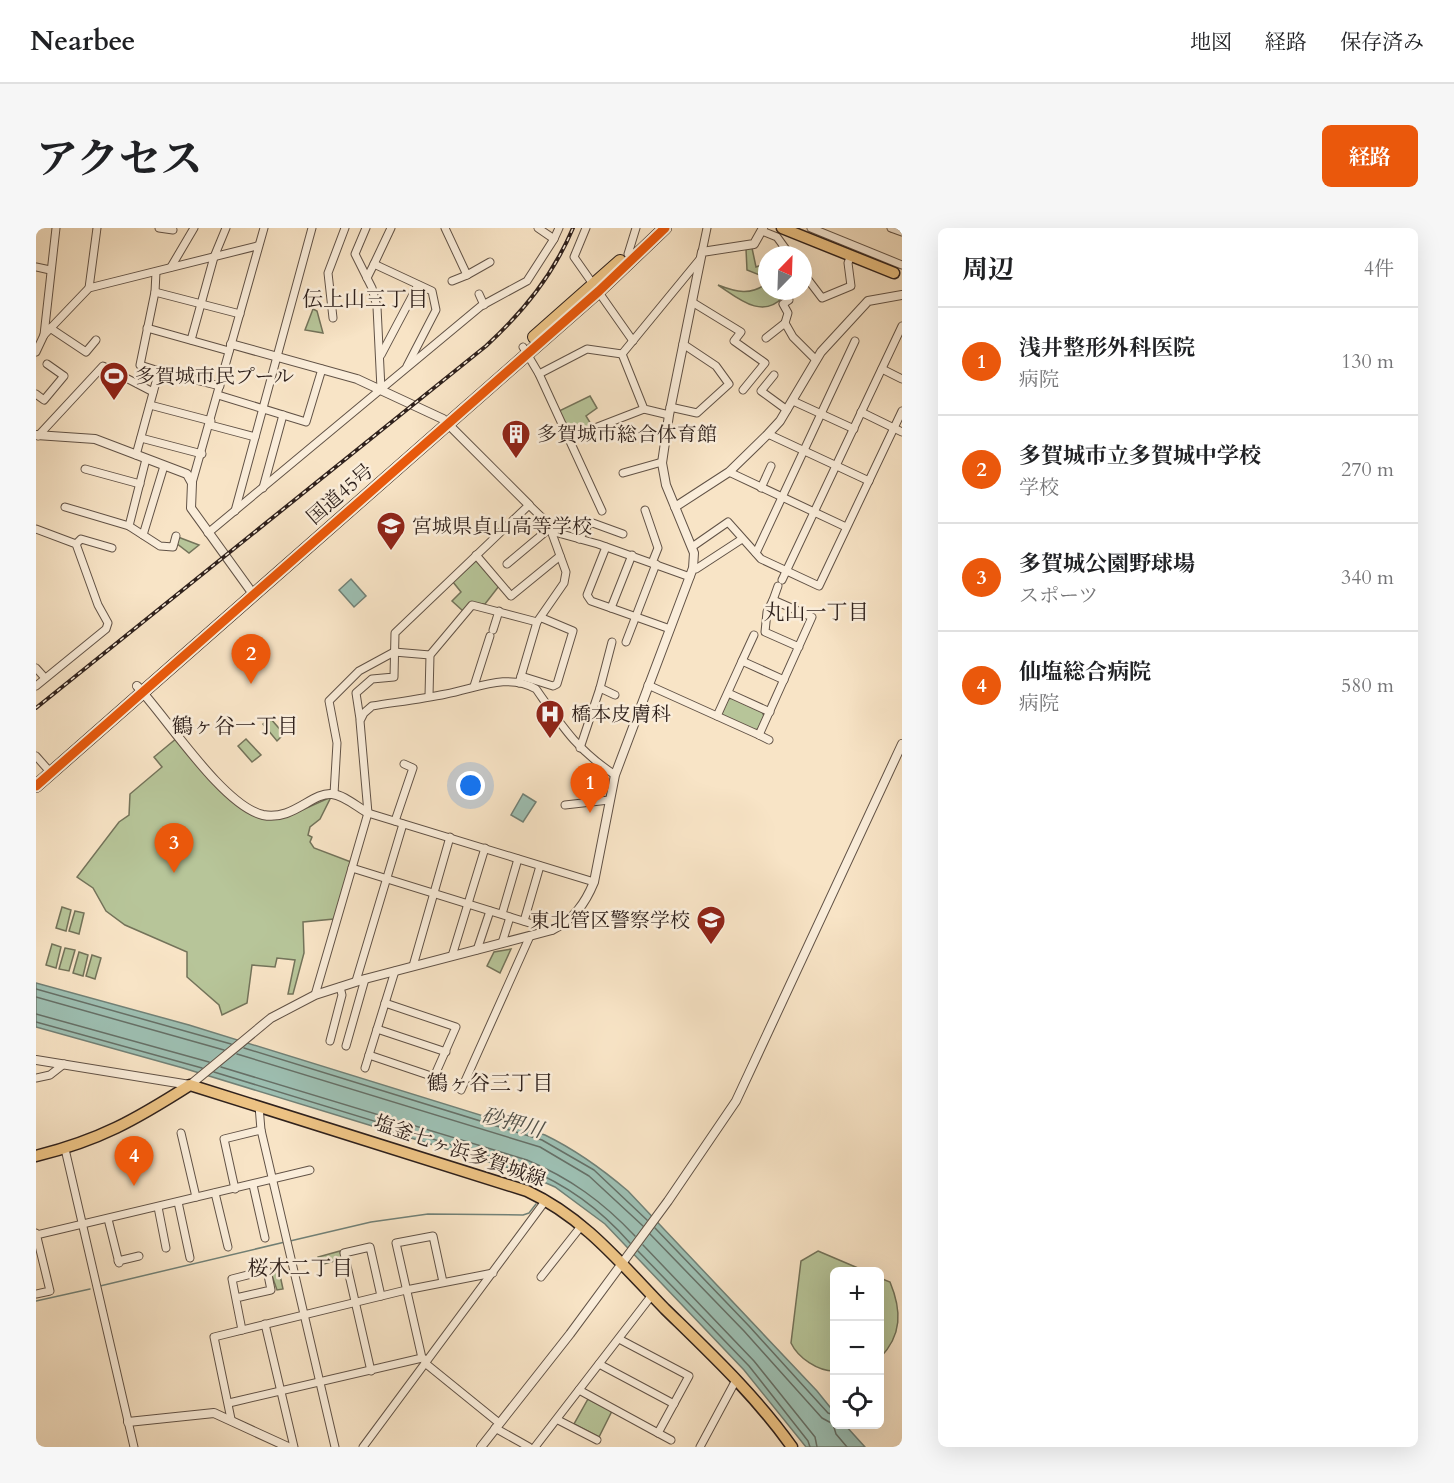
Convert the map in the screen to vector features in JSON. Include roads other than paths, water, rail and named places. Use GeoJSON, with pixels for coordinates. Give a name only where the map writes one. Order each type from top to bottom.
{"type":"FeatureCollection","features":[{"type":"Feature","properties":{"kind":"highway","name":"国道45号"},"geometry":{"type":"LineString","coordinates":[[36,786],[48,770],[139,689],[665,228]]}},
{"type":"Feature","properties":{"kind":"highway","name":"国道45号"},"geometry":{"type":"LineString","coordinates":[[36,776],[48,770]]}},
{"type":"Feature","properties":{"kind":"main road"},"geometry":{"type":"LineString","coordinates":[[783,228],[851,255],[898,269]]}},
{"type":"Feature","properties":{"kind":"main road"},"geometry":{"type":"LineString","coordinates":[[36,1156],[65,1149],[117,1129],[190,1085]]}},
{"type":"Feature","properties":{"kind":"main road","name":"塩釜七ヶ浜多賀城線"},"geometry":{"type":"LineString","coordinates":[[190,1085],[507,1183],[546,1200],[583,1224],[624,1260],[652,1295],[736,1380],[792,1447]]}},
{"type":"Feature","properties":{"kind":"street"},"geometry":{"type":"LineString","coordinates":[[36,352],[41,338],[56,228]]}},
{"type":"Feature","properties":{"kind":"street"},"geometry":{"type":"LineString","coordinates":[[89,288],[97,228]]}},
{"type":"Feature","properties":{"kind":"street"},"geometry":{"type":"LineString","coordinates":[[159,228],[173,230]]}},
{"type":"Feature","properties":{"kind":"street"},"geometry":{"type":"LineString","coordinates":[[171,267],[194,228]]}},
{"type":"Feature","properties":{"kind":"street"},"geometry":{"type":"LineString","coordinates":[[191,340],[214,257],[226,228]]}},
{"type":"Feature","properties":{"kind":"street"},"geometry":{"type":"LineString","coordinates":[[251,591],[191,508],[192,483],[264,228]]}},
{"type":"Feature","properties":{"kind":"street"},"geometry":{"type":"LineString","coordinates":[[235,511],[312,228]]}},
{"type":"Feature","properties":{"kind":"street"},"geometry":{"type":"LineString","coordinates":[[333,318],[328,273],[345,228]]}},
{"type":"Feature","properties":{"kind":"street"},"geometry":{"type":"LineString","coordinates":[[366,228],[355,254],[377,307],[381,389]]}},
{"type":"Feature","properties":{"kind":"street"},"geometry":{"type":"LineString","coordinates":[[367,279],[391,228]]}},
{"type":"Feature","properties":{"kind":"street"},"geometry":{"type":"LineString","coordinates":[[445,228],[467,275]]}},
{"type":"Feature","properties":{"kind":"street"},"geometry":{"type":"LineString","coordinates":[[538,228],[554,239]]}},
{"type":"Feature","properties":{"kind":"street"},"geometry":{"type":"LineString","coordinates":[[208,533],[484,304],[527,281],[554,239],[558,228]]}},
{"type":"Feature","properties":{"kind":"street"},"geometry":{"type":"LineString","coordinates":[[586,228],[574,257],[633,341]]}},
{"type":"Feature","properties":{"kind":"street"},"geometry":{"type":"LineString","coordinates":[[634,255],[636,228]]}},
{"type":"Feature","properties":{"kind":"street"},"geometry":{"type":"LineString","coordinates":[[36,1060],[190,1085],[281,1011],[315,995],[395,970],[552,930],[577,913],[588,897],[594,882],[615,775],[691,573],[692,547],[666,485],[662,462],[707,228]]}},
{"type":"Feature","properties":{"kind":"street"},"geometry":{"type":"LineString","coordinates":[[811,228],[898,269]]}},
{"type":"Feature","properties":{"kind":"street"},"geometry":{"type":"LineString","coordinates":[[891,228],[902,232]]}},
{"type":"Feature","properties":{"kind":"street"},"geometry":{"type":"LineString","coordinates":[[622,354],[701,256],[754,244],[763,229],[777,237],[784,246]]}},
{"type":"Feature","properties":{"kind":"street"},"geometry":{"type":"LineString","coordinates":[[41,338],[89,288],[258,246]]}},
{"type":"Feature","properties":{"kind":"street"},"geometry":{"type":"LineString","coordinates":[[812,285],[822,298],[851,286],[848,263],[851,255]]}},
{"type":"Feature","properties":{"kind":"street"},"geometry":{"type":"LineString","coordinates":[[452,281],[490,262]]}},
{"type":"Feature","properties":{"kind":"street"},"geometry":{"type":"LineString","coordinates":[[374,264],[432,291],[436,310],[404,370]]}},
{"type":"Feature","properties":{"kind":"street"},"geometry":{"type":"LineString","coordinates":[[36,267],[51,270]]}},
{"type":"Feature","properties":{"kind":"street"},"geometry":{"type":"LineString","coordinates":[[156,272],[155,292],[140,365],[220,386]]}},
{"type":"Feature","properties":{"kind":"street"},"geometry":{"type":"LineString","coordinates":[[381,355],[418,285]]}},
{"type":"Feature","properties":{"kind":"street"},"geometry":{"type":"LineString","coordinates":[[155,292],[240,314]]}},
{"type":"Feature","properties":{"kind":"street"},"geometry":{"type":"LineString","coordinates":[[479,294],[484,304]]}},
{"type":"Feature","properties":{"kind":"street"},"geometry":{"type":"LineString","coordinates":[[675,507],[729,472],[768,434],[793,401],[816,360],[842,327],[868,301],[902,295]]}},
{"type":"Feature","properties":{"kind":"street"},"geometry":{"type":"LineString","coordinates":[[766,338],[785,323],[788,313],[783,304],[789,300]]}},
{"type":"Feature","properties":{"kind":"street"},"geometry":{"type":"LineString","coordinates":[[692,302],[741,332],[734,341],[765,363],[742,390]]}},
{"type":"Feature","properties":{"kind":"street"},"geometry":{"type":"LineString","coordinates":[[785,323],[793,337],[816,360]]}},
{"type":"Feature","properties":{"kind":"street"},"geometry":{"type":"LineString","coordinates":[[799,647],[765,632],[767,612],[902,326]]}},
{"type":"Feature","properties":{"kind":"street"},"geometry":{"type":"LineString","coordinates":[[51,328],[86,352],[96,340]]}},
{"type":"Feature","properties":{"kind":"street"},"geometry":{"type":"LineString","coordinates":[[147,328],[322,369],[381,389],[446,421],[550,528],[566,572],[564,583],[540,620],[520,680]]}},
{"type":"Feature","properties":{"kind":"street"},"geometry":{"type":"LineString","coordinates":[[756,553],[855,341]]}},
{"type":"Feature","properties":{"kind":"street"},"geometry":{"type":"LineString","coordinates":[[569,438],[644,409],[697,412],[729,384],[716,366],[683,344]]}},
{"type":"Feature","properties":{"kind":"street"},"geometry":{"type":"LineString","coordinates":[[539,374],[588,349],[622,354]]}},
{"type":"Feature","properties":{"kind":"street"},"geometry":{"type":"LineString","coordinates":[[526,350],[602,510]]}},
{"type":"Feature","properties":{"kind":"street"},"geometry":{"type":"LineString","coordinates":[[622,354],[644,409]]}},
{"type":"Feature","properties":{"kind":"street"},"geometry":{"type":"LineString","coordinates":[[36,394],[44,400],[64,376],[47,364]]}},
{"type":"Feature","properties":{"kind":"street"},"geometry":{"type":"LineString","coordinates":[[37,436],[103,366],[153,392]]}},
{"type":"Feature","properties":{"kind":"street"},"geometry":{"type":"LineString","coordinates":[[218,394],[306,422],[322,369]]}},
{"type":"Feature","properties":{"kind":"street"},"geometry":{"type":"LineString","coordinates":[[882,369],[902,379]]}},
{"type":"Feature","properties":{"kind":"street"},"geometry":{"type":"LineString","coordinates":[[136,455],[159,370]]}},
{"type":"Feature","properties":{"kind":"street"},"geometry":{"type":"LineString","coordinates":[[774,375],[759,393],[787,410]]}},
{"type":"Feature","properties":{"kind":"street"},"geometry":{"type":"LineString","coordinates":[[793,401],[854,429]]}},
{"type":"Feature","properties":{"kind":"street"},"geometry":{"type":"LineString","coordinates":[[150,405],[255,437]]}},
{"type":"Feature","properties":{"kind":"street"},"geometry":{"type":"LineString","coordinates":[[692,547],[728,522],[761,559],[819,586],[902,411]]}},
{"type":"Feature","properties":{"kind":"street"},"geometry":{"type":"LineString","coordinates":[[861,412],[902,432]]}},
{"type":"Feature","properties":{"kind":"street"},"geometry":{"type":"LineString","coordinates":[[262,488],[283,415]]}},
{"type":"Feature","properties":{"kind":"street"},"geometry":{"type":"LineString","coordinates":[[768,434],[869,481]]}},
{"type":"Feature","properties":{"kind":"street"},"geometry":{"type":"LineString","coordinates":[[37,436],[95,440],[187,474],[192,483]]}},
{"type":"Feature","properties":{"kind":"street"},"geometry":{"type":"LineString","coordinates":[[141,438],[202,454]]}},
{"type":"Feature","properties":{"kind":"street"},"geometry":{"type":"LineString","coordinates":[[129,526],[146,459]]}},
{"type":"Feature","properties":{"kind":"street"},"geometry":{"type":"LineString","coordinates":[[623,473],[662,462]]}},
{"type":"Feature","properties":{"kind":"street"},"geometry":{"type":"LineString","coordinates":[[143,535],[164,466]]}},
{"type":"Feature","properties":{"kind":"street"},"geometry":{"type":"LineString","coordinates":[[761,488],[771,466]]}},
{"type":"Feature","properties":{"kind":"street"},"geometry":{"type":"LineString","coordinates":[[85,469],[140,484]]}},
{"type":"Feature","properties":{"kind":"street"},"geometry":{"type":"LineString","coordinates":[[729,472],[846,527]]}},
{"type":"Feature","properties":{"kind":"street"},"geometry":{"type":"LineString","coordinates":[[315,995],[368,813],[356,693],[372,679],[393,677],[395,633],[529,505]]}},
{"type":"Feature","properties":{"kind":"street"},"geometry":{"type":"LineString","coordinates":[[65,507],[129,526],[160,546],[173,547],[176,536]]}},
{"type":"Feature","properties":{"kind":"street"},"geometry":{"type":"LineString","coordinates":[[626,642],[637,617],[658,548],[645,510]]}},
{"type":"Feature","properties":{"kind":"street"},"geometry":{"type":"LineString","coordinates":[[579,539],[591,522],[623,534]]}},
{"type":"Feature","properties":{"kind":"street"},"geometry":{"type":"LineString","coordinates":[[550,528],[654,564],[691,573]]}},
{"type":"Feature","properties":{"kind":"street"},"geometry":{"type":"LineString","coordinates":[[507,564],[550,528]]}},
{"type":"Feature","properties":{"kind":"street"},"geometry":{"type":"LineString","coordinates":[[36,529],[76,544],[98,605],[108,623],[106,629],[36,686]]}},
{"type":"Feature","properties":{"kind":"street"},"geometry":{"type":"LineString","coordinates":[[76,544],[81,539],[112,548]]}},
{"type":"Feature","properties":{"kind":"street"},"geometry":{"type":"LineString","coordinates":[[691,573],[742,539]]}},
{"type":"Feature","properties":{"kind":"street"},"geometry":{"type":"LineString","coordinates":[[606,547],[587,595],[591,601],[670,629]]}},
{"type":"Feature","properties":{"kind":"street"},"geometry":{"type":"LineString","coordinates":[[476,555],[512,596],[560,556]]}},
{"type":"Feature","properties":{"kind":"street"},"geometry":{"type":"LineString","coordinates":[[611,608],[632,555]]}},
{"type":"Feature","properties":{"kind":"street"},"geometry":{"type":"LineString","coordinates":[[759,735],[812,617],[773,600]]}},
{"type":"Feature","properties":{"kind":"street"},"geometry":{"type":"LineString","coordinates":[[360,721],[372,706],[465,690],[474,686],[520,680],[553,686],[557,684],[573,631],[540,620],[472,604],[430,655],[429,696]]}},
{"type":"Feature","properties":{"kind":"street"},"geometry":{"type":"LineString","coordinates":[[474,686],[499,611]]}},
{"type":"Feature","properties":{"kind":"street"},"geometry":{"type":"LineString","coordinates":[[717,716],[754,635]]}},
{"type":"Feature","properties":{"kind":"street"},"geometry":{"type":"LineString","coordinates":[[580,748],[600,688],[612,642]]}},
{"type":"Feature","properties":{"kind":"street"},"geometry":{"type":"LineString","coordinates":[[334,794],[337,743],[329,700],[358,671],[394,652],[430,655]]}},
{"type":"Feature","properties":{"kind":"street"},"geometry":{"type":"LineString","coordinates":[[742,661],[784,680]]}},
{"type":"Feature","properties":{"kind":"street"},"geometry":{"type":"LineString","coordinates":[[36,668],[45,678]]}},
{"type":"Feature","properties":{"kind":"street"},"geometry":{"type":"LineString","coordinates":[[520,680],[536,689],[566,734],[615,775]]}},
{"type":"Feature","properties":{"kind":"street"},"geometry":{"type":"LineString","coordinates":[[648,685],[769,740]]}},
{"type":"Feature","properties":{"kind":"street"},"geometry":{"type":"LineString","coordinates":[[600,688],[615,695]]}},
{"type":"Feature","properties":{"kind":"street"},"geometry":{"type":"LineString","coordinates":[[139,689],[220,788],[244,806],[264,815],[282,814],[321,796],[334,794],[368,813],[594,882]]}},
{"type":"Feature","properties":{"kind":"street"},"geometry":{"type":"LineString","coordinates":[[728,693],[770,712]]}},
{"type":"Feature","properties":{"kind":"street"},"geometry":{"type":"LineString","coordinates":[[481,1447],[570,1334],[658,1214],[736,1101],[902,744]]}},
{"type":"Feature","properties":{"kind":"street"},"geometry":{"type":"LineString","coordinates":[[36,756],[48,770]]}},
{"type":"Feature","properties":{"kind":"street"},"geometry":{"type":"LineString","coordinates":[[395,822],[413,768],[404,764]]}},
{"type":"Feature","properties":{"kind":"street"},"geometry":{"type":"LineString","coordinates":[[565,805],[609,800]]}},
{"type":"Feature","properties":{"kind":"street"},"geometry":{"type":"LineString","coordinates":[[346,1046],[387,879],[404,824]]}},
{"type":"Feature","properties":{"kind":"street"},"geometry":{"type":"LineString","coordinates":[[412,966],[450,837]]}},
{"type":"Feature","properties":{"kind":"street"},"geometry":{"type":"LineString","coordinates":[[452,956],[484,848]]}},
{"type":"Feature","properties":{"kind":"street"},"geometry":{"type":"LineString","coordinates":[[502,943],[518,859]]}},
{"type":"Feature","properties":{"kind":"street"},"geometry":{"type":"LineString","coordinates":[[524,921],[540,866]]}},
{"type":"Feature","properties":{"kind":"street"},"geometry":{"type":"LineString","coordinates":[[352,868],[552,930]]}},
{"type":"Feature","properties":{"kind":"street"},"geometry":{"type":"LineString","coordinates":[[477,950],[490,910]]}},
{"type":"Feature","properties":{"kind":"street"},"geometry":{"type":"LineString","coordinates":[[461,1089],[530,936]]}},
{"type":"Feature","properties":{"kind":"street"},"geometry":{"type":"LineString","coordinates":[[365,1068],[395,970]]}},
{"type":"Feature","properties":{"kind":"street"},"geometry":{"type":"LineString","coordinates":[[330,1041],[342,995],[340,987]]}},
{"type":"Feature","properties":{"kind":"street"},"geometry":{"type":"LineString","coordinates":[[369,1055],[434,1077],[456,1027],[385,1003]]}},
{"type":"Feature","properties":{"kind":"street"},"geometry":{"type":"LineString","coordinates":[[377,1029],[446,1052]]}},
{"type":"Feature","properties":{"kind":"street"},"geometry":{"type":"LineString","coordinates":[[36,1078],[50,1075],[64,1064]]}},
{"type":"Feature","properties":{"kind":"street"},"geometry":{"type":"LineString","coordinates":[[259,1106],[261,1130],[334,1447]]}},
{"type":"Feature","properties":{"kind":"street"},"geometry":{"type":"LineString","coordinates":[[235,1189],[224,1138],[261,1130]]}},
{"type":"Feature","properties":{"kind":"street"},"geometry":{"type":"LineString","coordinates":[[181,1132],[196,1197]]}},
{"type":"Feature","properties":{"kind":"street"},"geometry":{"type":"LineString","coordinates":[[65,1149],[134,1447]]}},
{"type":"Feature","properties":{"kind":"street"},"geometry":{"type":"LineString","coordinates":[[36,1294],[50,1291],[36,1234],[310,1170]]}},
{"type":"Feature","properties":{"kind":"street"},"geometry":{"type":"LineString","coordinates":[[253,1185],[265,1238]]}},
{"type":"Feature","properties":{"kind":"street"},"geometry":{"type":"LineString","coordinates":[[215,1193],[228,1247]]}},
{"type":"Feature","properties":{"kind":"street"},"geometry":{"type":"LineString","coordinates":[[363,1447],[425,1360],[546,1200]]}},
{"type":"Feature","properties":{"kind":"street"},"geometry":{"type":"LineString","coordinates":[[178,1202],[190,1258]]}},
{"type":"Feature","properties":{"kind":"street"},"geometry":{"type":"LineString","coordinates":[[158,1207],[166,1248]]}},
{"type":"Feature","properties":{"kind":"street"},"geometry":{"type":"LineString","coordinates":[[108,1219],[118,1262],[139,1256]]}},
{"type":"Feature","properties":{"kind":"street"},"geometry":{"type":"LineString","coordinates":[[541,1277],[583,1224]]}},
{"type":"Feature","properties":{"kind":"street"},"geometry":{"type":"LineString","coordinates":[[443,1282],[434,1236],[396,1244],[425,1360],[497,1425],[529,1447]]}},
{"type":"Feature","properties":{"kind":"street"},"geometry":{"type":"LineString","coordinates":[[371,1371],[344,1253],[370,1247],[381,1296]]}},
{"type":"Feature","properties":{"kind":"street"},"geometry":{"type":"LineString","coordinates":[[236,1298],[271,1290],[267,1270],[232,1279],[242,1330]]}},
{"type":"Feature","properties":{"kind":"street"},"geometry":{"type":"LineString","coordinates":[[231,1419],[214,1337],[406,1290],[493,1273]]}},
{"type":"Feature","properties":{"kind":"street"},"geometry":{"type":"LineString","coordinates":[[535,1447],[652,1295]]}},
{"type":"Feature","properties":{"kind":"street"},"geometry":{"type":"LineString","coordinates":[[265,1324],[294,1447]]}},
{"type":"Feature","properties":{"kind":"street"},"geometry":{"type":"LineString","coordinates":[[619,1339],[689,1376],[658,1433]]}},
{"type":"Feature","properties":{"kind":"street"},"geometry":{"type":"LineString","coordinates":[[229,1403],[425,1360]]}},
{"type":"Feature","properties":{"kind":"street"},"geometry":{"type":"LineString","coordinates":[[599,1364],[674,1404]]}},
{"type":"Feature","properties":{"kind":"street"},"geometry":{"type":"LineString","coordinates":[[700,1447],[736,1380]]}},
{"type":"Feature","properties":{"kind":"street"},"geometry":{"type":"LineString","coordinates":[[579,1390],[671,1440]]}},
{"type":"Feature","properties":{"kind":"street"},"geometry":{"type":"LineString","coordinates":[[129,1422],[207,1412],[231,1419],[288,1447]]}},
{"type":"Feature","properties":{"kind":"street"},"geometry":{"type":"LineString","coordinates":[[558,1420],[597,1440]]}},
{"type":"Feature","properties":{"kind":"water"},"geometry":{"type":"Polygon","coordinates":[[[351,579],[366,596],[354,607],[339,590],[351,579]]]}},
{"type":"Feature","properties":{"kind":"water"},"geometry":{"type":"Polygon","coordinates":[[[523,794],[536,802],[523,822],[511,815],[523,794]]]}},
{"type":"Feature","properties":{"kind":"water"},"geometry":{"type":"Polygon","coordinates":[[[36,983],[189,1025],[545,1135],[598,1167],[628,1191],[817,1391],[830,1407],[830,1429],[849,1429],[865,1447],[806,1447],[744,1370],[605,1224],[555,1187],[521,1172],[369,1125],[183,1068],[36,1027],[36,983]]]}},
{"type":"Feature","properties":{"kind":"waterway"},"geometry":{"type":"LineString","coordinates":[[290,1241],[371,1222],[428,1214],[523,1215],[529,1213],[536,1204]]}},
{"type":"Feature","properties":{"kind":"waterway"},"geometry":{"type":"LineString","coordinates":[[100,1286],[285,1242]]}},
{"type":"Feature","properties":{"kind":"waterway"},"geometry":{"type":"LineString","coordinates":[[36,1301],[90,1289]]}},
{"type":"Feature","properties":{"kind":"railway"},"geometry":{"type":"LineString","coordinates":[[36,708],[486,346],[536,292],[547,277],[573,228]]}},
{"type":"Feature","properties":{"kind":"place","name":"多賀城市民プール"},"geometry":{"type":"Point","coordinates":[114,402]}},
{"type":"Feature","properties":{"kind":"place","name":"多賀城市総合体育館"},"geometry":{"type":"Point","coordinates":[516,460]}},
{"type":"Feature","properties":{"kind":"place","name":"宮城県貞山高等学校"},"geometry":{"type":"Point","coordinates":[391,552]}},
{"type":"Feature","properties":{"kind":"place","name":"多賀城市立多賀城中学校"},"geometry":{"type":"Point","coordinates":[251,684]}},
{"type":"Feature","properties":{"kind":"place","name":"橋本皮膚科"},"geometry":{"type":"Point","coordinates":[550,740]}},
{"type":"Feature","properties":{"kind":"place","name":"浅井整形外科医院"},"geometry":{"type":"Point","coordinates":[590,813]}},
{"type":"Feature","properties":{"kind":"place","name":"多賀城公園野球場"},"geometry":{"type":"Point","coordinates":[174,873]}},
{"type":"Feature","properties":{"kind":"place","name":"東北管区警察学校"},"geometry":{"type":"Point","coordinates":[711,946]}},
{"type":"Feature","properties":{"kind":"place","name":"仙塩総合病院"},"geometry":{"type":"Point","coordinates":[134,1186]}},
{"type":"Feature","properties":{"kind":"district","name":"伝上山三丁目"},"geometry":{"type":"Point","coordinates":[365,299]}},
{"type":"Feature","properties":{"kind":"district","name":"丸山一丁目"},"geometry":{"type":"Point","coordinates":[816,612]}},
{"type":"Feature","properties":{"kind":"district","name":"鶴ヶ谷一丁目"},"geometry":{"type":"Point","coordinates":[235,726]}},
{"type":"Feature","properties":{"kind":"district","name":"鶴ヶ谷三丁目"},"geometry":{"type":"Point","coordinates":[490,1083]}},
{"type":"Feature","properties":{"kind":"district","name":"桜木二丁目"},"geometry":{"type":"Point","coordinates":[300,1268]}},
{"type":"Feature","properties":{"kind":"water label","name":"砂押川"},"geometry":{"type":"Point","coordinates":[512,1123]}}]}
